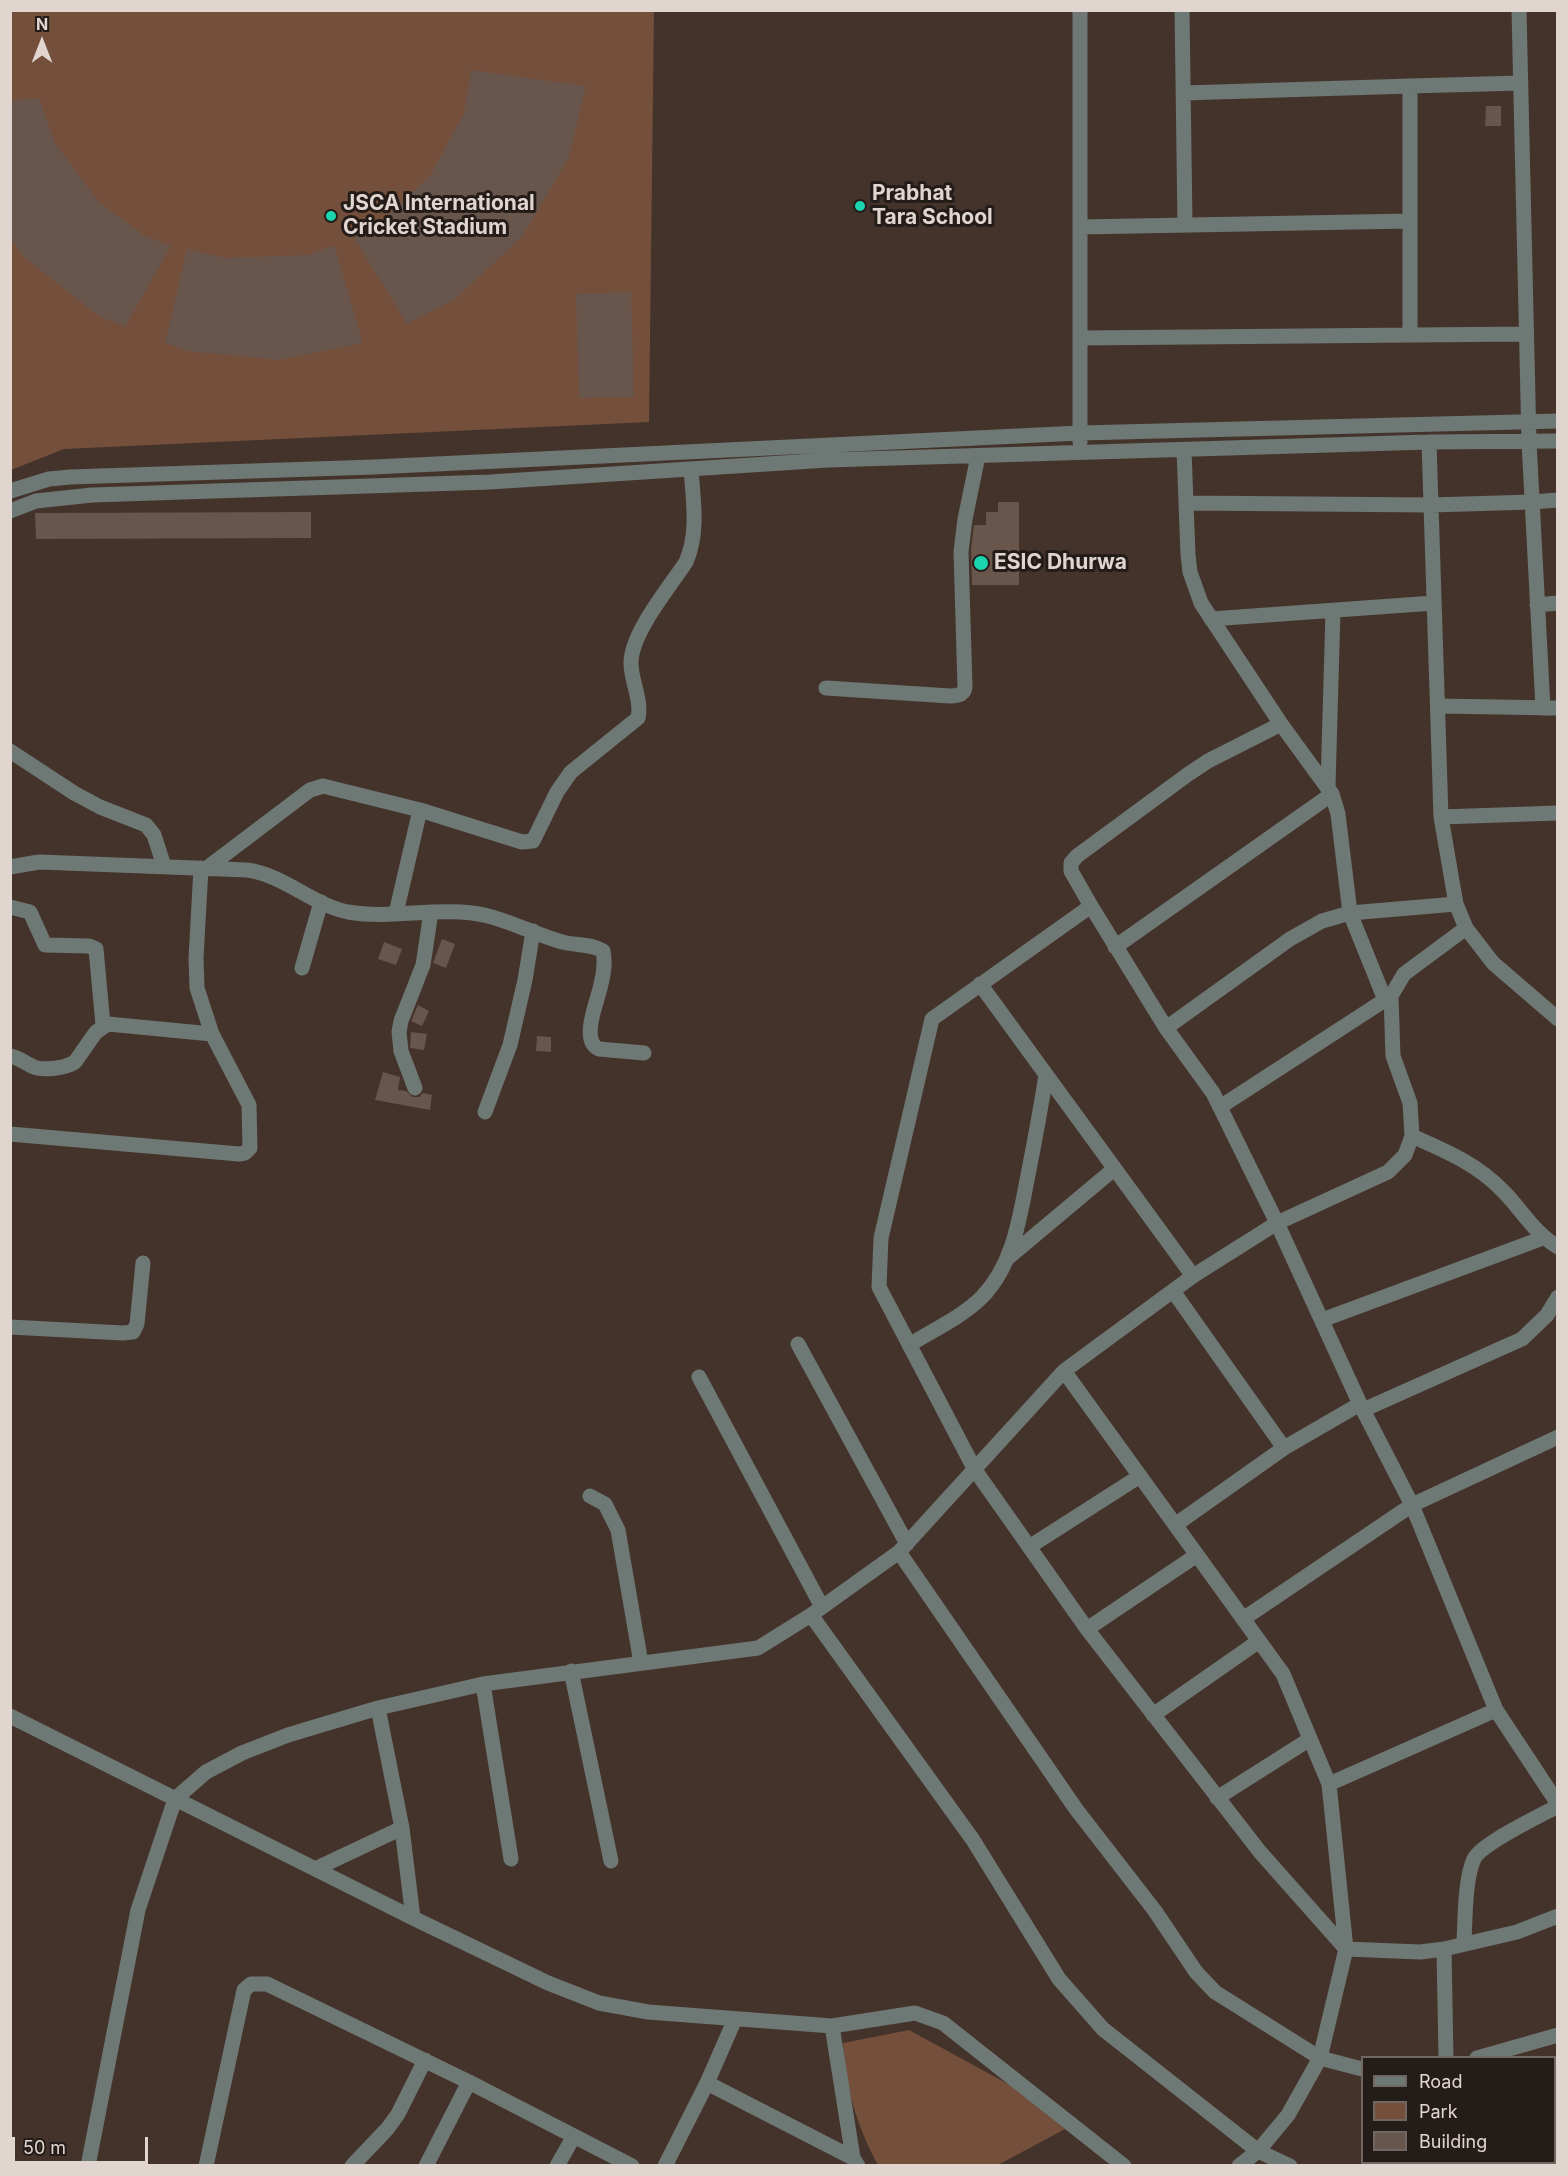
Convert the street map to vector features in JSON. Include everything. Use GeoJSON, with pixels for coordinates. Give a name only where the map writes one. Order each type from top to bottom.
{"type":"FeatureCollection","features":[{"type":"Feature","properties":{"kind":"street"},"geometry":{"type":"LineString","coordinates":[[1080,10],[1080,453]]}},
{"type":"Feature","properties":{"kind":"street"},"geometry":{"type":"LineString","coordinates":[[1182,10],[1185,225]]}},
{"type":"Feature","properties":{"kind":"street"},"geometry":{"type":"LineString","coordinates":[[1438,706],[1550,708],[1537,605],[1528,421],[1519,10]]}},
{"type":"Feature","properties":{"kind":"street"},"geometry":{"type":"LineString","coordinates":[[1184,93],[1521,83]]}},
{"type":"Feature","properties":{"kind":"street"},"geometry":{"type":"LineString","coordinates":[[1410,86],[1410,335]]}},
{"type":"Feature","properties":{"kind":"street"},"geometry":{"type":"LineString","coordinates":[[1080,227],[1410,221]]}},
{"type":"Feature","properties":{"kind":"street"},"geometry":{"type":"LineString","coordinates":[[1080,338],[1526,334]]}},
{"type":"Feature","properties":{"kind":"street"},"geometry":{"type":"LineString","coordinates":[[10,491],[49,479],[70,477],[363,467],[1080,433],[1557,421]]}},
{"type":"Feature","properties":{"kind":"street"},"geometry":{"type":"LineString","coordinates":[[10,512],[36,501],[92,495],[490,482],[828,460],[1429,442],[1557,441]]}},
{"type":"Feature","properties":{"kind":"street"},"geometry":{"type":"LineString","coordinates":[[1429,442],[1441,817],[1456,904],[1466,927],[1493,963],[1557,1019]]}},
{"type":"Feature","properties":{"kind":"street"},"geometry":{"type":"LineString","coordinates":[[88,2166],[138,1910],[175,1799],[206,1772],[242,1752],[288,1736],[378,1708],[483,1684],[758,1648],[817,1611],[903,1548],[1064,1371],[1193,1276],[1277,1223],[1388,1172],[1405,1155],[1412,1136],[1410,1102],[1393,1056],[1388,998],[1350,913],[1338,814],[1330,790],[1281,724],[1201,603],[1190,572],[1184,450]]}},
{"type":"Feature","properties":{"kind":"street"},"geometry":{"type":"LineString","coordinates":[[826,688],[950,696],[964,692],[962,543],[964,519],[978,456]]}},
{"type":"Feature","properties":{"kind":"street"},"geometry":{"type":"LineString","coordinates":[[10,1134],[245,1153],[251,1145],[249,1105],[212,1034],[201,1004],[195,973],[204,868],[317,787],[329,786],[420,810],[522,842],[530,842],[536,838],[557,792],[571,772],[579,763],[634,722],[639,713],[631,663],[634,643],[692,550],[694,526],[691,469]]}},
{"type":"Feature","properties":{"kind":"street"},"geometry":{"type":"LineString","coordinates":[[1186,503],[1431,505],[1557,500]]}},
{"type":"Feature","properties":{"kind":"street"},"geometry":{"type":"LineString","coordinates":[[1211,619],[1434,603]]}},
{"type":"Feature","properties":{"kind":"street"},"geometry":{"type":"LineString","coordinates":[[1537,605],[1557,603]]}},
{"type":"Feature","properties":{"kind":"street"},"geometry":{"type":"LineString","coordinates":[[1330,790],[1333,611]]}},
{"type":"Feature","properties":{"kind":"street"},"geometry":{"type":"LineString","coordinates":[[1281,724],[1208,761],[1186,775],[1077,856],[1071,863],[1071,871],[1166,1028],[1220,1107],[1277,1223],[1361,1407],[1412,1505],[1496,1710],[1557,1805],[1486,1847],[1475,1857],[1469,1881],[1464,1943]]}},
{"type":"Feature","properties":{"kind":"street"},"geometry":{"type":"LineString","coordinates":[[10,751],[74,793],[109,811],[146,825],[154,835],[164,866]]}},
{"type":"Feature","properties":{"kind":"street"},"geometry":{"type":"LineString","coordinates":[[1115,947],[1330,790]]}},
{"type":"Feature","properties":{"kind":"street"},"geometry":{"type":"LineString","coordinates":[[396,913],[420,810]]}},
{"type":"Feature","properties":{"kind":"street"},"geometry":{"type":"LineString","coordinates":[[1441,817],[1557,814]]}},
{"type":"Feature","properties":{"kind":"street"},"geometry":{"type":"LineString","coordinates":[[10,867],[39,862],[260,872],[321,902],[351,912],[472,913],[505,920],[560,942],[603,951],[602,980],[592,1013],[592,1042],[595,1048],[599,1049],[644,1053]]}},
{"type":"Feature","properties":{"kind":"street"},"geometry":{"type":"LineString","coordinates":[[302,968],[321,902]]}},
{"type":"Feature","properties":{"kind":"street"},"geometry":{"type":"LineString","coordinates":[[1166,1028],[1290,939],[1322,921],[1350,913],[1456,904]]}},
{"type":"Feature","properties":{"kind":"street"},"geometry":{"type":"LineString","coordinates":[[1091,906],[932,1019],[881,1238],[879,1287],[975,1470],[1029,1547],[1087,1629],[1217,1798],[1260,1852],[1346,1949],[1420,1952],[1517,1932],[1557,1916]]}},
{"type":"Feature","properties":{"kind":"street"},"geometry":{"type":"LineString","coordinates":[[10,907],[30,912],[45,945],[89,946],[96,949],[103,1025]]}},
{"type":"Feature","properties":{"kind":"street"},"geometry":{"type":"LineString","coordinates":[[415,1088],[401,1051],[399,1032],[401,1021],[423,965],[431,912]]}},
{"type":"Feature","properties":{"kind":"street"},"geometry":{"type":"LineString","coordinates":[[1220,1107],[1388,998],[1404,974],[1466,927]]}},
{"type":"Feature","properties":{"kind":"street"},"geometry":{"type":"LineString","coordinates":[[485,1112],[510,1045],[525,980],[533,931]]}},
{"type":"Feature","properties":{"kind":"street"},"geometry":{"type":"LineString","coordinates":[[980,984],[1193,1276]]}},
{"type":"Feature","properties":{"kind":"street"},"geometry":{"type":"LineString","coordinates":[[10,1056],[38,1068],[69,1066],[75,1062],[103,1025],[114,1024],[212,1034]]}},
{"type":"Feature","properties":{"kind":"street"},"geometry":{"type":"LineString","coordinates":[[909,1345],[966,1310],[982,1297],[996,1280],[1007,1259],[1017,1233],[1047,1076]]}},
{"type":"Feature","properties":{"kind":"street"},"geometry":{"type":"LineString","coordinates":[[1412,1136],[1455,1154],[1488,1177],[1504,1192],[1543,1238],[1557,1247]]}},
{"type":"Feature","properties":{"kind":"street"},"geometry":{"type":"LineString","coordinates":[[1007,1259],[1114,1169]]}},
{"type":"Feature","properties":{"kind":"street"},"geometry":{"type":"LineString","coordinates":[[1322,1320],[1543,1238]]}},
{"type":"Feature","properties":{"kind":"street"},"geometry":{"type":"LineString","coordinates":[[10,1327],[123,1334],[133,1332],[137,1324],[143,1263]]}},
{"type":"Feature","properties":{"kind":"street"},"geometry":{"type":"LineString","coordinates":[[1173,1291],[1284,1448]]}},
{"type":"Feature","properties":{"kind":"street"},"geometry":{"type":"LineString","coordinates":[[1175,1525],[1284,1448],[1361,1407],[1522,1339],[1547,1315],[1557,1298]]}},
{"type":"Feature","properties":{"kind":"street"},"geometry":{"type":"LineString","coordinates":[[798,1344],[903,1548],[1076,1809],[1155,1911],[1196,1972],[1215,1992],[1320,2058],[1361,2069]]}},
{"type":"Feature","properties":{"kind":"street"},"geometry":{"type":"LineString","coordinates":[[1064,1371],[1282,1674],[1329,1784],[1346,1949],[1320,2058],[1288,2115],[1258,2151],[1239,2166]]}},
{"type":"Feature","properties":{"kind":"street"},"geometry":{"type":"LineString","coordinates":[[699,1377],[817,1611],[973,1840],[1059,1979],[1103,2029],[1258,2151],[1290,2166]]}},
{"type":"Feature","properties":{"kind":"street"},"geometry":{"type":"LineString","coordinates":[[1243,1618],[1412,1505],[1557,1437]]}},
{"type":"Feature","properties":{"kind":"street"},"geometry":{"type":"LineString","coordinates":[[1029,1547],[1140,1476]]}},
{"type":"Feature","properties":{"kind":"street"},"geometry":{"type":"LineString","coordinates":[[590,1496],[605,1504],[618,1530],[641,1663]]}},
{"type":"Feature","properties":{"kind":"street"},"geometry":{"type":"LineString","coordinates":[[1087,1629],[1197,1555]]}},
{"type":"Feature","properties":{"kind":"street"},"geometry":{"type":"LineString","coordinates":[[1153,1714],[1259,1641]]}},
{"type":"Feature","properties":{"kind":"street"},"geometry":{"type":"LineString","coordinates":[[571,1671],[611,1861]]}},
{"type":"Feature","properties":{"kind":"street"},"geometry":{"type":"LineString","coordinates":[[483,1684],[511,1859]]}},
{"type":"Feature","properties":{"kind":"street"},"geometry":{"type":"LineString","coordinates":[[378,1708],[402,1828],[413,1917]]}},
{"type":"Feature","properties":{"kind":"street"},"geometry":{"type":"LineString","coordinates":[[1329,1784],[1496,1710]]}},
{"type":"Feature","properties":{"kind":"street"},"geometry":{"type":"LineString","coordinates":[[10,1716],[548,1983],[598,2003],[648,2012],[832,2026],[915,2013],[943,2023],[1124,2166]]}},
{"type":"Feature","properties":{"kind":"street"},"geometry":{"type":"LineString","coordinates":[[1217,1798],[1310,1738]]}},
{"type":"Feature","properties":{"kind":"street"},"geometry":{"type":"LineString","coordinates":[[315,1869],[402,1828]]}},
{"type":"Feature","properties":{"kind":"street"},"geometry":{"type":"LineString","coordinates":[[1444,1948],[1446,2056]]}},
{"type":"Feature","properties":{"kind":"street"},"geometry":{"type":"LineString","coordinates":[[206,2166],[244,1990],[251,1984],[267,1984],[425,2060],[632,2166]]}},
{"type":"Feature","properties":{"kind":"street"},"geometry":{"type":"LineString","coordinates":[[665,2166],[707,2082],[735,2019]]}},
{"type":"Feature","properties":{"kind":"street"},"geometry":{"type":"LineString","coordinates":[[832,2026],[855,2162]]}},
{"type":"Feature","properties":{"kind":"street"},"geometry":{"type":"LineString","coordinates":[[1484,2056],[1557,2035]]}},
{"type":"Feature","properties":{"kind":"street"},"geometry":{"type":"LineString","coordinates":[[352,2166],[398,2114],[425,2060]]}},
{"type":"Feature","properties":{"kind":"street"},"geometry":{"type":"LineString","coordinates":[[426,2166],[469,2082]]}},
{"type":"Feature","properties":{"kind":"street"},"geometry":{"type":"LineString","coordinates":[[707,2082],[855,2162]]}},
{"type":"Feature","properties":{"kind":"street"},"geometry":{"type":"LineString","coordinates":[[557,2166],[574,2136]]}},
{"type":"Feature","properties":{"kind":"green space","name":"JSCA International Cricket Stadium"},"geometry":{"type":"Polygon","coordinates":[[[11,11],[654,11],[649,422],[64,449],[11,470],[11,11]]]}},
{"type":"Feature","properties":{"kind":"green space"},"geometry":{"type":"Polygon","coordinates":[[[909,2030],[1010,2085],[1065,2129],[998,2165],[878,2165],[864,2137],[853,2106],[846,2074],[843,2043],[909,2030]]]}},
{"type":"Feature","properties":{"kind":"building"},"geometry":{"type":"Polygon","coordinates":[[[471,70],[586,86],[569,157],[522,237],[454,300],[407,324],[353,236],[376,226],[430,176],[464,113],[471,70]]]}},
{"type":"Feature","properties":{"kind":"building"},"geometry":{"type":"Polygon","coordinates":[[[39,98],[55,143],[98,201],[145,236],[171,246],[125,327],[99,316],[26,259],[10,238],[10,101],[39,98]]]}},
{"type":"Feature","properties":{"kind":"building"},"geometry":{"type":"Polygon","coordinates":[[[1486,106],[1501,106],[1501,126],[1485,126],[1486,106]]]}},
{"type":"Feature","properties":{"kind":"building"},"geometry":{"type":"Polygon","coordinates":[[[334,245],[363,343],[279,360],[186,351],[165,343],[187,249],[226,258],[308,255],[334,245]]]}},
{"type":"Feature","properties":{"kind":"building"},"geometry":{"type":"Polygon","coordinates":[[[631,292],[634,397],[579,398],[576,294],[631,292]]]}},
{"type":"Feature","properties":{"kind":"building"},"geometry":{"type":"Polygon","coordinates":[[[998,502],[1019,502],[1019,585],[972,585],[971,549],[974,525],[986,525],[986,512],[998,512],[998,502]]]}},
{"type":"Feature","properties":{"kind":"building"},"geometry":{"type":"Polygon","coordinates":[[[311,512],[311,538],[36,539],[35,513],[311,512]]]}},
{"type":"Feature","properties":{"kind":"building"},"geometry":{"type":"Polygon","coordinates":[[[442,939],[455,944],[446,968],[433,963],[442,939]]]}},
{"type":"Feature","properties":{"kind":"building"},"geometry":{"type":"Polygon","coordinates":[[[384,942],[402,949],[396,965],[378,959],[384,942]]]}},
{"type":"Feature","properties":{"kind":"building"},"geometry":{"type":"Polygon","coordinates":[[[418,1005],[429,1011],[422,1026],[411,1021],[418,1005]]]}},
{"type":"Feature","properties":{"kind":"building"},"geometry":{"type":"Polygon","coordinates":[[[411,1032],[427,1034],[424,1050],[410,1048],[411,1032]]]}},
{"type":"Feature","properties":{"kind":"building"},"geometry":{"type":"Polygon","coordinates":[[[537,1036],[551,1037],[551,1052],[536,1051],[537,1036]]]}},
{"type":"Feature","properties":{"kind":"building"},"geometry":{"type":"Polygon","coordinates":[[[383,1072],[400,1077],[398,1090],[406,1091],[413,1097],[419,1097],[423,1093],[432,1095],[430,1110],[375,1100],[383,1072]]]}},
{"type":"Feature","properties":{"kind":"place","name":"Prabhat Tara School"},"geometry":{"type":"Point","coordinates":[860,206]}},
{"type":"Feature","properties":{"kind":"place","name":"JSCA International Cricket Stadium"},"geometry":{"type":"Point","coordinates":[331,216]}},
{"type":"Feature","properties":{"kind":"place","name":"ESIC Dhurwa"},"geometry":{"type":"Point","coordinates":[981,563]}}]}
